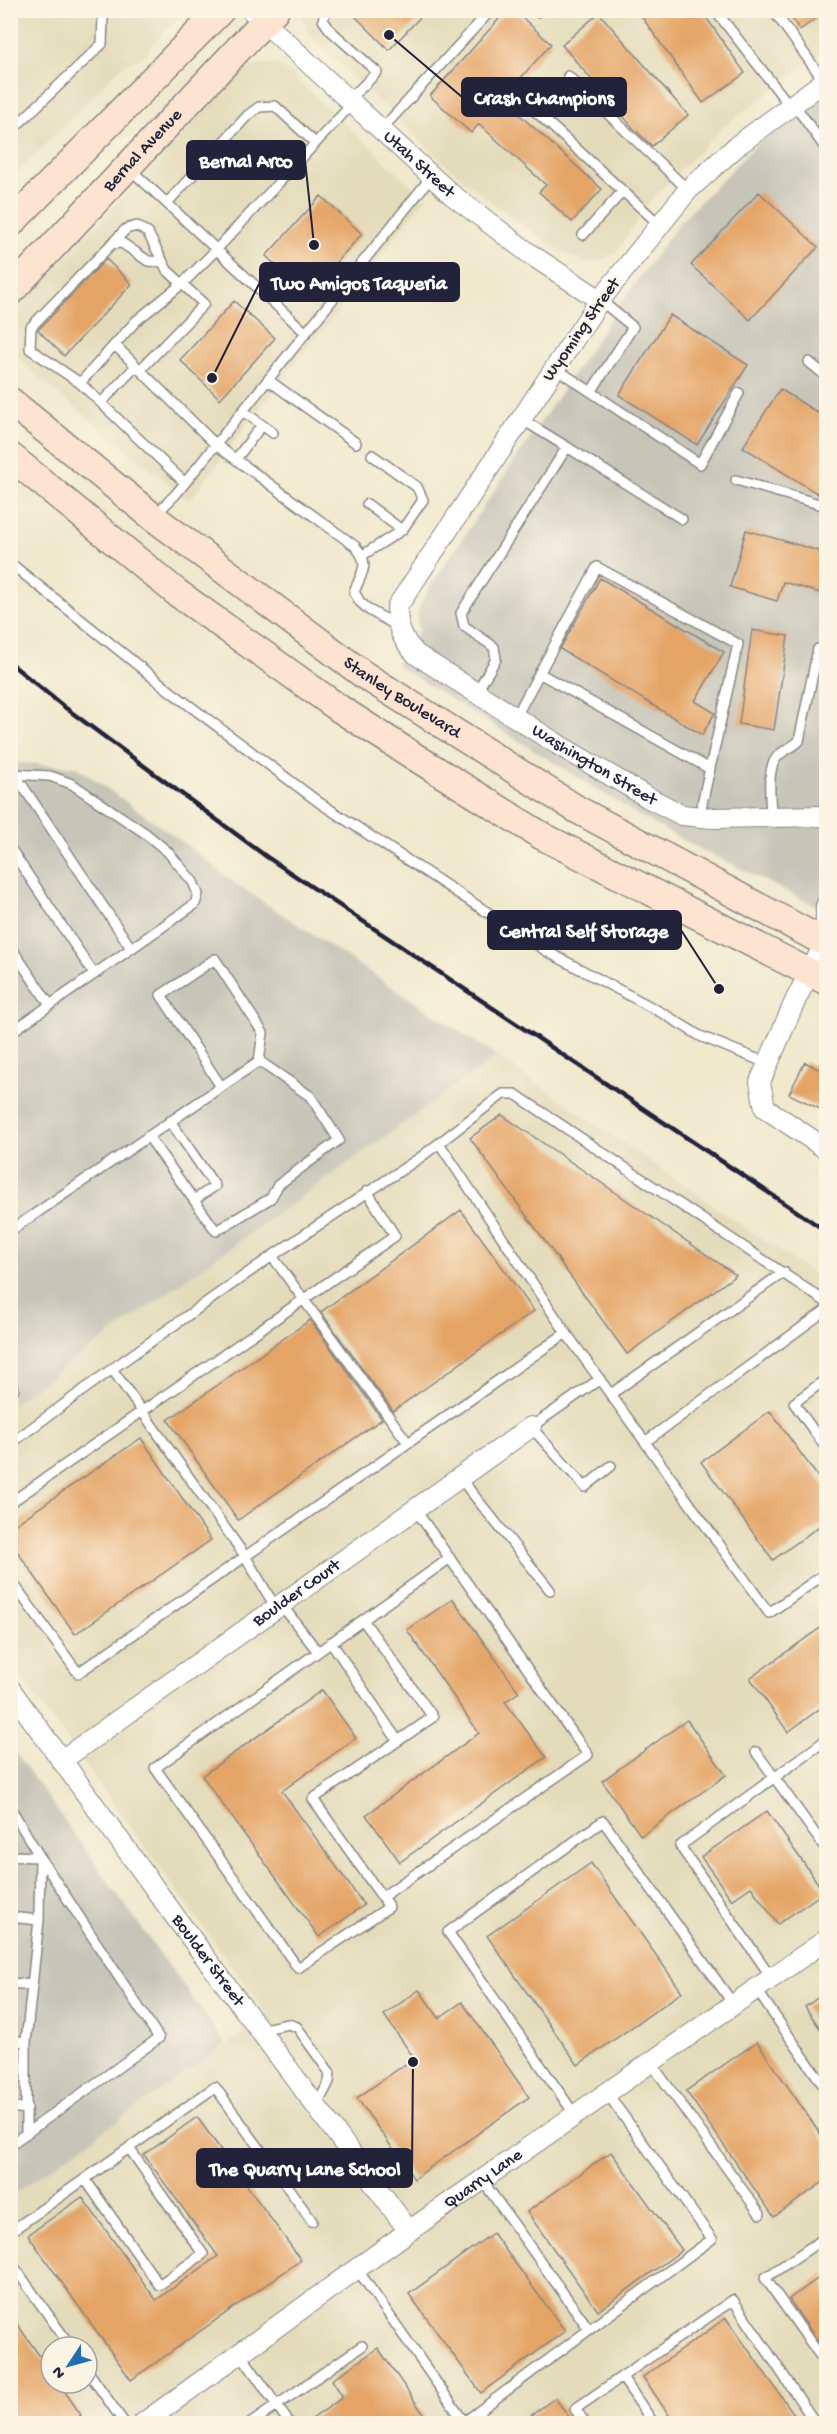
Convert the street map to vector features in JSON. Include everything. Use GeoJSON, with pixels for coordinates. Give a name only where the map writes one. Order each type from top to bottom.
{"type":"FeatureCollection","features":[{"type":"Feature","properties":{"kind":"main road"},"geometry":{"type":"LineString","coordinates":[[10,224],[221,10]]}},
{"type":"Feature","properties":{"kind":"main road","name":"Bernal Avenue"},"geometry":{"type":"LineString","coordinates":[[10,292],[128,167],[263,14]]}},
{"type":"Feature","properties":{"kind":"main road","name":"Stanley Boulevard"},"geometry":{"type":"LineString","coordinates":[[10,401],[153,517],[364,675],[578,810],[826,942]]}},
{"type":"Feature","properties":{"kind":"main road"},"geometry":{"type":"LineString","coordinates":[[10,456],[176,592],[368,727],[542,836],[818,977]]}},
{"type":"Feature","properties":{"kind":"street","name":"Utah Street"},"geometry":{"type":"LineString","coordinates":[[263,14],[351,102],[452,194],[530,254],[600,300]]}},
{"type":"Feature","properties":{"kind":"street","name":"Wyoming Street"},"geometry":{"type":"LineString","coordinates":[[397,626],[397,607],[600,300],[688,190],[738,145],[825,81]]}},
{"type":"Feature","properties":{"kind":"street","name":"Washington Street"},"geometry":{"type":"LineString","coordinates":[[397,626],[406,644],[417,655],[515,718],[647,797],[682,815],[699,817],[826,816]]}},
{"type":"Feature","properties":{"kind":"street"},"geometry":{"type":"LineString","coordinates":[[826,906],[826,942],[818,977],[795,1001],[760,1082],[765,1108],[826,1149]]}},
{"type":"Feature","properties":{"kind":"street","name":"Boulder Court"},"geometry":{"type":"LineString","coordinates":[[62,1760],[531,1427]]}},
{"type":"Feature","properties":{"kind":"street","name":"Boulder Street"},"geometry":{"type":"LineString","coordinates":[[10,1689],[409,2231]]}},
{"type":"Feature","properties":{"kind":"street","name":"Quarry Lane"},"geometry":{"type":"LineString","coordinates":[[142,2424],[409,2231],[826,1940]]}},
{"type":"Feature","properties":{"kind":"lane"},"geometry":{"type":"LineString","coordinates":[[10,132],[102,44],[103,18],[96,10]]}},
{"type":"Feature","properties":{"kind":"lane"},"geometry":{"type":"LineString","coordinates":[[80,383],[136,321],[182,284],[216,250],[315,144],[377,72],[330,30],[323,20],[326,10]]}},
{"type":"Feature","properties":{"kind":"lane"},"geometry":{"type":"LineString","coordinates":[[381,130],[491,10]]}},
{"type":"Feature","properties":{"kind":"lane"},"geometry":{"type":"LineString","coordinates":[[715,10],[826,147]]}},
{"type":"Feature","properties":{"kind":"lane"},"geometry":{"type":"LineString","coordinates":[[773,10],[825,81]]}},
{"type":"Feature","properties":{"kind":"lane"},"geometry":{"type":"LineString","coordinates":[[568,76],[688,190]]}},
{"type":"Feature","properties":{"kind":"lane"},"geometry":{"type":"LineString","coordinates":[[522,99],[660,225]]}},
{"type":"Feature","properties":{"kind":"lane"},"geometry":{"type":"LineString","coordinates":[[167,203],[248,115],[259,107],[275,106],[315,144]]}},
{"type":"Feature","properties":{"kind":"lane"},"geometry":{"type":"LineString","coordinates":[[128,167],[306,333]]}},
{"type":"Feature","properties":{"kind":"lane"},"geometry":{"type":"LineString","coordinates":[[153,517],[185,483],[432,176]]}},
{"type":"Feature","properties":{"kind":"lane"},"geometry":{"type":"LineString","coordinates":[[583,235],[623,191]]}},
{"type":"Feature","properties":{"kind":"lane"},"geometry":{"type":"LineString","coordinates":[[101,403],[204,304],[167,270],[147,234],[137,226],[126,229],[31,327],[30,349],[80,383],[101,403],[185,483]]}},
{"type":"Feature","properties":{"kind":"lane"},"geometry":{"type":"LineString","coordinates":[[112,244],[122,243],[148,261],[162,262]]}},
{"type":"Feature","properties":{"kind":"lane"},"geometry":{"type":"LineString","coordinates":[[591,392],[633,327],[600,300]]}},
{"type":"Feature","properties":{"kind":"lane"},"geometry":{"type":"LineString","coordinates":[[115,345],[216,445],[355,546],[363,555],[365,563],[354,592],[369,610],[397,626]]}},
{"type":"Feature","properties":{"kind":"lane"},"geometry":{"type":"LineString","coordinates":[[809,362],[826,376]]}},
{"type":"Feature","properties":{"kind":"lane"},"geometry":{"type":"LineString","coordinates":[[555,368],[700,464],[739,393]]}},
{"type":"Feature","properties":{"kind":"lane"},"geometry":{"type":"LineString","coordinates":[[268,380],[356,443]]}},
{"type":"Feature","properties":{"kind":"lane"},"geometry":{"type":"LineString","coordinates":[[243,411],[273,433]]}},
{"type":"Feature","properties":{"kind":"lane"},"geometry":{"type":"LineString","coordinates":[[521,419],[682,519]]}},
{"type":"Feature","properties":{"kind":"lane"},"geometry":{"type":"LineString","coordinates":[[236,459],[262,425]]}},
{"type":"Feature","properties":{"kind":"lane"},"geometry":{"type":"LineString","coordinates":[[476,693],[496,659],[494,647],[464,626],[460,613],[567,447]]}},
{"type":"Feature","properties":{"kind":"lane"},"geometry":{"type":"LineString","coordinates":[[363,555],[402,530],[423,500],[417,487],[372,455]]}},
{"type":"Feature","properties":{"kind":"lane"},"geometry":{"type":"LineString","coordinates":[[736,480],[826,506]]}},
{"type":"Feature","properties":{"kind":"lane"},"geometry":{"type":"LineString","coordinates":[[367,504],[402,530]]}},
{"type":"Feature","properties":{"kind":"lane"},"geometry":{"type":"LineString","coordinates":[[10,563],[170,691],[330,809],[548,952],[664,1014],[700,1036],[769,1064]]}},
{"type":"Feature","properties":{"kind":"lane"},"geometry":{"type":"LineString","coordinates":[[515,718],[597,567],[738,644],[699,817]]}},
{"type":"Feature","properties":{"kind":"lane"},"geometry":{"type":"LineString","coordinates":[[771,817],[771,770],[778,756],[799,741],[818,649]]}},
{"type":"Feature","properties":{"kind":"lane"},"geometry":{"type":"LineString","coordinates":[[539,673],[710,769]]}},
{"type":"Feature","properties":{"kind":"lane"},"geometry":{"type":"LineString","coordinates":[[10,1033],[195,904],[198,894],[193,882],[168,852],[145,832],[72,784],[50,776],[12,773]]}},
{"type":"Feature","properties":{"kind":"lane"},"geometry":{"type":"LineString","coordinates":[[12,773],[131,948]]}},
{"type":"Feature","properties":{"kind":"lane"},"geometry":{"type":"LineString","coordinates":[[10,848],[94,974]]}},
{"type":"Feature","properties":{"kind":"lane"},"geometry":{"type":"LineString","coordinates":[[10,946],[50,1005]]}},
{"type":"Feature","properties":{"kind":"lane"},"geometry":{"type":"LineString","coordinates":[[220,1085],[161,995],[215,959],[263,1033],[259,1061]]}},
{"type":"Feature","properties":{"kind":"lane"},"geometry":{"type":"LineString","coordinates":[[10,1231],[220,1085],[259,1061]]}},
{"type":"Feature","properties":{"kind":"lane"},"geometry":{"type":"LineString","coordinates":[[148,1136],[216,1231],[271,1198],[278,1185],[339,1140],[310,1096],[259,1061]]}},
{"type":"Feature","properties":{"kind":"lane"},"geometry":{"type":"LineString","coordinates":[[10,1444],[272,1256],[439,1143],[503,1094],[515,1094],[826,1302]]}},
{"type":"Feature","properties":{"kind":"lane"},"geometry":{"type":"LineString","coordinates":[[170,1120],[215,1186],[194,1200]]}},
{"type":"Feature","properties":{"kind":"lane"},"geometry":{"type":"LineString","coordinates":[[439,1143],[566,1333],[769,1613],[826,1573]]}},
{"type":"Feature","properties":{"kind":"lane"},"geometry":{"type":"LineString","coordinates":[[10,1503],[395,1236],[367,1191]]}},
{"type":"Feature","properties":{"kind":"lane"},"geometry":{"type":"LineString","coordinates":[[272,1256],[408,1443]]}},
{"type":"Feature","properties":{"kind":"lane"},"geometry":{"type":"LineString","coordinates":[[611,1394],[784,1272]]}},
{"type":"Feature","properties":{"kind":"lane"},"geometry":{"type":"LineString","coordinates":[[645,1443],[826,1310]]}},
{"type":"Feature","properties":{"kind":"lane"},"geometry":{"type":"LineString","coordinates":[[10,1579],[78,1672],[566,1333]]}},
{"type":"Feature","properties":{"kind":"lane"},"geometry":{"type":"LineString","coordinates":[[112,1369],[279,1606],[318,1652]]}},
{"type":"Feature","properties":{"kind":"lane"},"geometry":{"type":"LineString","coordinates":[[600,1379],[531,1427],[585,1487],[611,1466]]}},
{"type":"Feature","properties":{"kind":"lane"},"geometry":{"type":"LineString","coordinates":[[826,1380],[794,1403],[826,1448]]}},
{"type":"Feature","properties":{"kind":"lane"},"geometry":{"type":"LineString","coordinates":[[460,1478],[550,1590]]}},
{"type":"Feature","properties":{"kind":"lane"},"geometry":{"type":"LineString","coordinates":[[382,1897],[588,1755],[416,1509]]}},
{"type":"Feature","properties":{"kind":"lane"},"geometry":{"type":"LineString","coordinates":[[363,1620],[433,1717],[313,1800],[389,1907],[298,1968],[155,1767],[450,1558]]}},
{"type":"Feature","properties":{"kind":"lane"},"geometry":{"type":"LineString","coordinates":[[331,1642],[398,1741]]}},
{"type":"Feature","properties":{"kind":"lane"},"geometry":{"type":"LineString","coordinates":[[826,1740],[680,1846],[826,2089]]}},
{"type":"Feature","properties":{"kind":"lane"},"geometry":{"type":"LineString","coordinates":[[756,1752],[826,1848]]}},
{"type":"Feature","properties":{"kind":"lane"},"geometry":{"type":"LineString","coordinates":[[10,1807],[40,1857],[159,2038],[10,2145]]}},
{"type":"Feature","properties":{"kind":"lane"},"geometry":{"type":"LineString","coordinates":[[575,2115],[448,1932],[603,1821],[734,2005]]}},
{"type":"Feature","properties":{"kind":"lane"},"geometry":{"type":"LineString","coordinates":[[10,1856],[40,1857]]}},
{"type":"Feature","properties":{"kind":"lane"},"geometry":{"type":"LineString","coordinates":[[26,2134],[26,2042],[39,1920],[40,1857]]}},
{"type":"Feature","properties":{"kind":"lane"},"geometry":{"type":"LineString","coordinates":[[10,1917],[39,1920]]}},
{"type":"Feature","properties":{"kind":"lane"},"geometry":{"type":"LineString","coordinates":[[10,1983],[32,1985]]}},
{"type":"Feature","properties":{"kind":"lane"},"geometry":{"type":"LineString","coordinates":[[260,2030],[288,2024],[297,2027],[330,2073],[329,2082],[316,2107]]}},
{"type":"Feature","properties":{"kind":"lane"},"geometry":{"type":"LineString","coordinates":[[10,2040],[26,2042]]}},
{"type":"Feature","properties":{"kind":"lane"},"geometry":{"type":"LineString","coordinates":[[651,2063],[760,2214]]}},
{"type":"Feature","properties":{"kind":"lane"},"geometry":{"type":"LineString","coordinates":[[10,2232],[215,2087],[312,2221]]}},
{"type":"Feature","properties":{"kind":"lane"},"geometry":{"type":"LineString","coordinates":[[357,2269],[464,2422],[712,2239],[607,2093]]}},
{"type":"Feature","properties":{"kind":"lane"},"geometry":{"type":"LineString","coordinates":[[10,2107],[27,2109]]}},
{"type":"Feature","properties":{"kind":"lane"},"geometry":{"type":"LineString","coordinates":[[85,2179],[159,2285],[203,2254],[129,2148]]}},
{"type":"Feature","properties":{"kind":"lane"},"geometry":{"type":"LineString","coordinates":[[482,2180],[590,2330]]}},
{"type":"Feature","properties":{"kind":"lane"},"geometry":{"type":"LineString","coordinates":[[826,2237],[765,2278],[826,2364]]}},
{"type":"Feature","properties":{"kind":"lane"},"geometry":{"type":"LineString","coordinates":[[10,2261],[62,2335]]}},
{"type":"Feature","properties":{"kind":"lane"},"geometry":{"type":"LineString","coordinates":[[586,2424],[575,2409],[733,2300],[816,2424]]}},
{"type":"Feature","properties":{"kind":"lane"},"geometry":{"type":"LineString","coordinates":[[250,2424],[362,2346]]}},
{"type":"Feature","properties":{"kind":"lane"},"geometry":{"type":"LineString","coordinates":[[240,2353],[290,2424]]}},
{"type":"Feature","properties":{"kind":"lane"},"geometry":{"type":"LineString","coordinates":[[622,2377],[654,2424]]}},
{"type":"Feature","properties":{"kind":"lane"},"geometry":{"type":"LineString","coordinates":[[99,2388],[124,2424]]}},
{"type":"Feature","properties":{"kind":"shaded area"},"geometry":{"type":"Polygon","coordinates":[[[304,10],[826,11],[826,50],[721,129],[651,200],[615,254],[595,262],[584,263],[557,249],[504,212],[446,165],[309,35],[303,18],[304,10]]]}},
{"type":"Feature","properties":{"kind":"shaded area"},"geometry":{"type":"Polygon","coordinates":[[[11,11],[185,11],[150,47],[147,55],[124,64],[11,180],[11,11]]]}},
{"type":"Feature","properties":{"kind":"shaded area"},"geometry":{"type":"Polygon","coordinates":[[[259,64],[277,65],[290,73],[427,200],[423,201],[323,331],[305,350],[189,501],[43,381],[12,351],[10,316],[242,71],[259,64]]]}},
{"type":"Feature","properties":{"kind":"shaded area"},"geometry":{"type":"Polygon","coordinates":[[[826,92],[826,911],[690,844],[643,818],[396,665],[419,631],[417,619],[420,605],[427,591],[621,303],[680,222],[757,144],[826,92]]]}},
{"type":"Feature","properties":{"kind":"shaded area"},"geometry":{"type":"Polygon","coordinates":[[[11,762],[77,767],[188,846],[236,884],[497,1056],[11,1405],[11,762]]]}},
{"type":"Feature","properties":{"kind":"shaded area"},"geometry":{"type":"Polygon","coordinates":[[[497,1056],[826,1283],[826,2423],[11,2423],[11,2196],[268,2016],[11,1663],[10,1405],[497,1056]]]}},
{"type":"Feature","properties":{"kind":"shaded area"},"geometry":{"type":"Polygon","coordinates":[[[10,1745],[226,2045],[11,2196],[10,2196],[10,1745]]]}},
{"type":"Feature","properties":{"kind":"building"},"geometry":{"type":"Polygon","coordinates":[[[349,10],[427,10],[389,50],[349,10]]]}},
{"type":"Feature","properties":{"kind":"building"},"geometry":{"type":"Polygon","coordinates":[[[507,10],[514,10],[551,44],[502,99],[602,189],[572,222],[539,192],[546,185],[479,124],[471,133],[430,96],[507,10]]]}},
{"type":"Feature","properties":{"kind":"building"},"geometry":{"type":"Polygon","coordinates":[[[637,10],[701,10],[745,73],[703,103],[637,10]]]}},
{"type":"Feature","properties":{"kind":"building"},"geometry":{"type":"Polygon","coordinates":[[[786,10],[826,10],[826,11],[800,30],[786,10]]]}},
{"type":"Feature","properties":{"kind":"building"},"geometry":{"type":"Polygon","coordinates":[[[599,13],[688,115],[652,146],[635,130],[562,45],[599,13]]]}},
{"type":"Feature","properties":{"kind":"building"},"geometry":{"type":"Polygon","coordinates":[[[759,192],[818,247],[750,320],[691,265],[759,192]]]}},
{"type":"Feature","properties":{"kind":"building"},"geometry":{"type":"Polygon","coordinates":[[[321,196],[362,234],[307,294],[266,256],[321,196]]]}},
{"type":"Feature","properties":{"kind":"building"},"geometry":{"type":"Polygon","coordinates":[[[106,259],[132,284],[64,356],[38,330],[106,259]]]}},
{"type":"Feature","properties":{"kind":"building"},"geometry":{"type":"Polygon","coordinates":[[[234,301],[275,338],[220,399],[180,360],[234,301]]]}},
{"type":"Feature","properties":{"kind":"building"},"geometry":{"type":"Polygon","coordinates":[[[670,315],[748,365],[697,445],[619,395],[670,315]]]}},
{"type":"Feature","properties":{"kind":"building"},"geometry":{"type":"Polygon","coordinates":[[[780,389],[826,418],[826,499],[743,447],[780,389]]]}},
{"type":"Feature","properties":{"kind":"building"},"geometry":{"type":"Polygon","coordinates":[[[746,530],[826,553],[826,595],[783,582],[777,601],[730,587],[746,530]]]}},
{"type":"Feature","properties":{"kind":"building"},"geometry":{"type":"Polygon","coordinates":[[[600,578],[724,652],[695,701],[715,713],[702,735],[560,649],[600,578]]]}},
{"type":"Feature","properties":{"kind":"building"},"geometry":{"type":"Polygon","coordinates":[[[752,630],[788,636],[774,730],[739,724],[752,630]]]}},
{"type":"Feature","properties":{"kind":"building"},"geometry":{"type":"Polygon","coordinates":[[[805,1062],[826,1073],[826,1096],[820,1109],[789,1094],[805,1062]]]}},
{"type":"Feature","properties":{"kind":"building"},"geometry":{"type":"Polygon","coordinates":[[[502,1115],[736,1275],[627,1354],[470,1138],[502,1115]]]}},
{"type":"Feature","properties":{"kind":"building"},"geometry":{"type":"Polygon","coordinates":[[[461,1210],[534,1311],[393,1411],[321,1312],[461,1210]]]}},
{"type":"Feature","properties":{"kind":"building"},"geometry":{"type":"Polygon","coordinates":[[[310,1320],[382,1419],[238,1520],[168,1420],[310,1320]]]}},
{"type":"Feature","properties":{"kind":"building"},"geometry":{"type":"Polygon","coordinates":[[[770,1411],[826,1488],[826,1521],[773,1560],[701,1462],[770,1411]]]}},
{"type":"Feature","properties":{"kind":"building"},"geometry":{"type":"Polygon","coordinates":[[[141,1438],[211,1540],[75,1634],[10,1541],[10,1528],[141,1438]]]}},
{"type":"Feature","properties":{"kind":"building"},"geometry":{"type":"Polygon","coordinates":[[[453,1599],[519,1692],[505,1702],[546,1757],[400,1862],[366,1815],[479,1733],[407,1630],[453,1599]]]}},
{"type":"Feature","properties":{"kind":"building"},"geometry":{"type":"Polygon","coordinates":[[[826,1624],[826,1704],[788,1732],[750,1678],[826,1624]]]}},
{"type":"Feature","properties":{"kind":"building"},"geometry":{"type":"Polygon","coordinates":[[[322,1690],[356,1738],[282,1791],[364,1905],[319,1937],[202,1776],[322,1690]]]}},
{"type":"Feature","properties":{"kind":"building"},"geometry":{"type":"Polygon","coordinates":[[[687,1720],[726,1775],[641,1836],[602,1781],[687,1720]]]}},
{"type":"Feature","properties":{"kind":"building"},"geometry":{"type":"Polygon","coordinates":[[[767,1811],[824,1892],[778,1924],[751,1887],[732,1900],[701,1857],[767,1811]]]}},
{"type":"Feature","properties":{"kind":"building"},"geometry":{"type":"Polygon","coordinates":[[[591,1863],[682,1992],[578,2065],[487,1936],[591,1863]]]}},
{"type":"Feature","properties":{"kind":"building"},"geometry":{"type":"Polygon","coordinates":[[[419,1990],[439,2018],[462,2002],[529,2097],[414,2179],[357,2098],[414,2058],[384,2015],[419,1990]]]}},
{"type":"Feature","properties":{"kind":"building"},"geometry":{"type":"Polygon","coordinates":[[[826,1992],[826,2037],[805,2007],[826,1992]]]}},
{"type":"Feature","properties":{"kind":"building"},"geometry":{"type":"Polygon","coordinates":[[[757,2042],[826,2142],[826,2180],[774,2217],[686,2091],[757,2042]]]}},
{"type":"Feature","properties":{"kind":"building"},"geometry":{"type":"Polygon","coordinates":[[[197,2117],[301,2260],[131,2380],[28,2235],[82,2197],[156,2300],[218,2256],[144,2155],[197,2117]]]}},
{"type":"Feature","properties":{"kind":"building"},"geometry":{"type":"Polygon","coordinates":[[[611,2152],[682,2250],[598,2311],[527,2212],[611,2152]]]}},
{"type":"Feature","properties":{"kind":"building"},"geometry":{"type":"Polygon","coordinates":[[[493,2233],[565,2331],[481,2393],[409,2294],[493,2233]]]}},
{"type":"Feature","properties":{"kind":"building"},"geometry":{"type":"Polygon","coordinates":[[[826,2273],[826,2353],[789,2299],[826,2273]]]}},
{"type":"Feature","properties":{"kind":"building"},"geometry":{"type":"Polygon","coordinates":[[[10,2314],[39,2355],[39,2395],[67,2395],[81,2415],[68,2424],[10,2424],[10,2314]]]}},
{"type":"Feature","properties":{"kind":"building"},"geometry":{"type":"Polygon","coordinates":[[[726,2318],[801,2424],[675,2424],[643,2377],[726,2318]]]}},
{"type":"Feature","properties":{"kind":"building"},"geometry":{"type":"Polygon","coordinates":[[[378,2348],[425,2416],[415,2424],[305,2424],[343,2397],[332,2380],[378,2348]]]}},
{"type":"Feature","properties":{"kind":"building"},"geometry":{"type":"Polygon","coordinates":[[[555,2398],[574,2424],[519,2424],[555,2398]]]}},
{"type":"Feature","properties":{"kind":"railway"},"geometry":{"type":"LineString","coordinates":[[10,663],[63,706],[267,857],[826,1231]]}},
{"type":"Feature","properties":{"kind":"place","name":"Crash Champions"},"geometry":{"type":"Point","coordinates":[389,35]}},
{"type":"Feature","properties":{"kind":"place","name":"Bernal Arco"},"geometry":{"type":"Point","coordinates":[314,245]}},
{"type":"Feature","properties":{"kind":"place","name":"Two Amigos Taqueria"},"geometry":{"type":"Point","coordinates":[212,378]}},
{"type":"Feature","properties":{"kind":"place","name":"Central Self Storage"},"geometry":{"type":"Point","coordinates":[719,989]}},
{"type":"Feature","properties":{"kind":"place","name":"The Quarry Lane School"},"geometry":{"type":"Point","coordinates":[413,2062]}}]}
